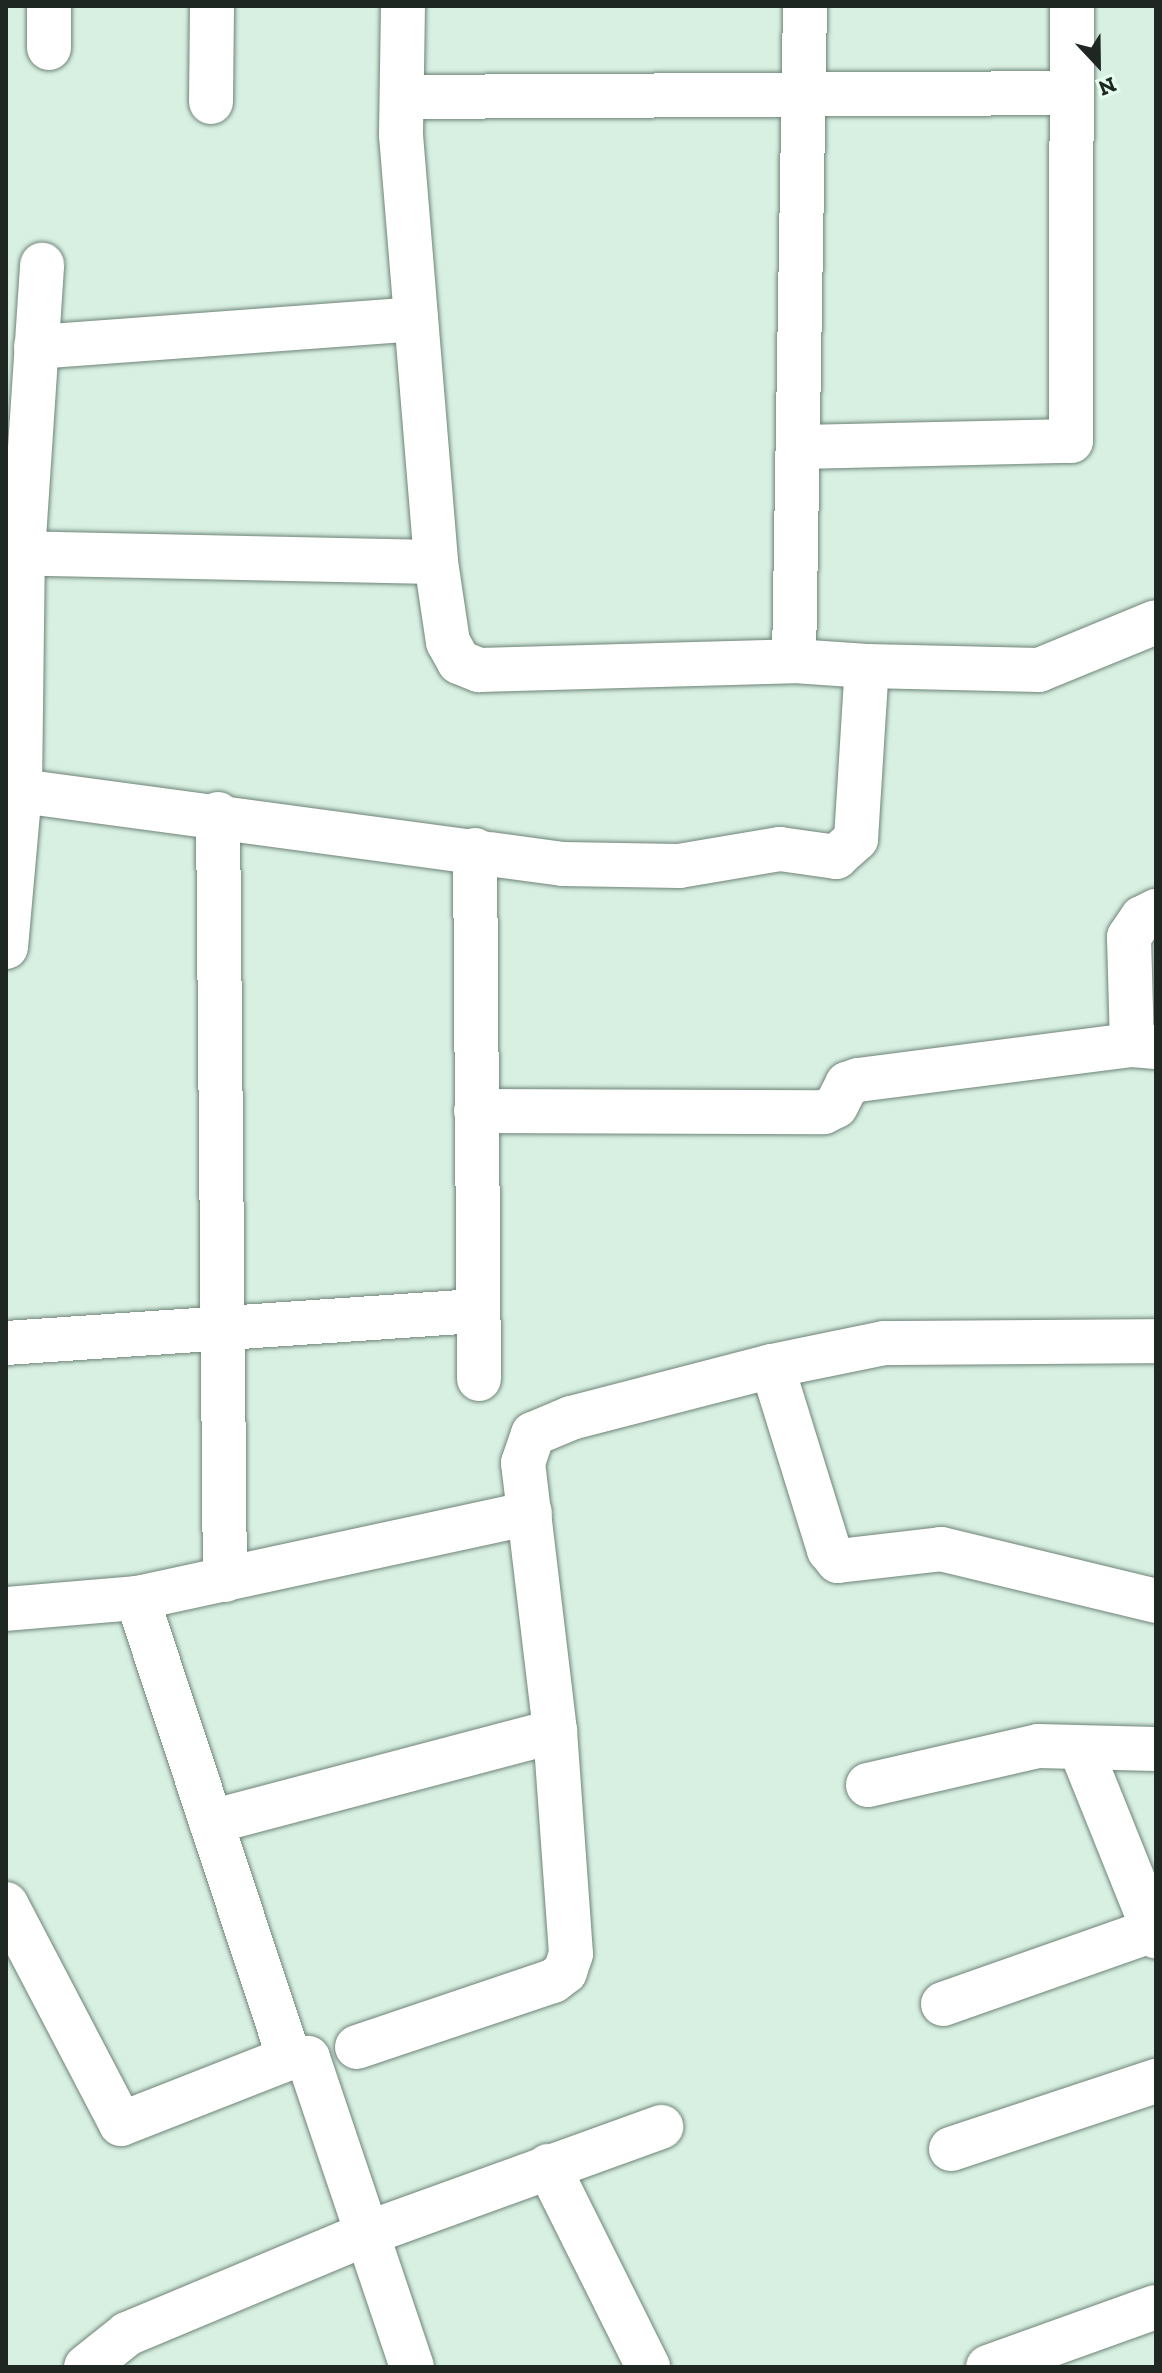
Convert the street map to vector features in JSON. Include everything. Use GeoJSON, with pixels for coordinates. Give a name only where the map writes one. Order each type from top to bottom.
{"type":"FeatureCollection","features":[{"type":"Feature","properties":{"kind":"street"},"geometry":{"type":"LineString","coordinates":[[211,102],[212,6]]}},
{"type":"Feature","properties":{"kind":"street"},"geometry":{"type":"LineString","coordinates":[[403,6],[402,97],[436,562],[448,642],[459,662],[479,670],[794,661],[1039,670],[1156,622]]}},
{"type":"Feature","properties":{"kind":"street"},"geometry":{"type":"LineString","coordinates":[[794,661],[801,447],[805,6]]}},
{"type":"Feature","properties":{"kind":"street"},"geometry":{"type":"LineString","coordinates":[[801,447],[1071,441],[1072,6]]}},
{"type":"Feature","properties":{"kind":"street"},"geometry":{"type":"LineString","coordinates":[[402,97],[1071,93]]}},
{"type":"Feature","properties":{"kind":"street"},"geometry":{"type":"LineString","coordinates":[[6,947],[13,790],[15,553],[42,265]]}},
{"type":"Feature","properties":{"kind":"street"},"geometry":{"type":"LineString","coordinates":[[36,347],[416,319]]}},
{"type":"Feature","properties":{"kind":"street"},"geometry":{"type":"LineString","coordinates":[[15,553],[436,562]]}},
{"type":"Feature","properties":{"kind":"street"},"geometry":{"type":"LineString","coordinates":[[13,790],[218,814],[563,864],[665,866],[780,849],[836,857],[856,839],[867,666]]}},
{"type":"Feature","properties":{"kind":"street"},"geometry":{"type":"LineString","coordinates":[[218,814],[225,1580]]}},
{"type":"Feature","properties":{"kind":"street"},"geometry":{"type":"LineString","coordinates":[[475,850],[474,1311],[479,1379]]}},
{"type":"Feature","properties":{"kind":"street"},"geometry":{"type":"LineString","coordinates":[[476,1111],[824,1112],[836,1106],[840,1090],[858,1080],[1144,1046],[1129,937],[1142,918],[1156,911]]}},
{"type":"Feature","properties":{"kind":"street"},"geometry":{"type":"LineString","coordinates":[[6,1343],[474,1311]]}},
{"type":"Feature","properties":{"kind":"street"},"geometry":{"type":"LineString","coordinates":[[357,2047],[553,1981],[565,1972],[571,1954],[555,1731],[523,1463],[533,1434],[571,1418],[772,1366],[884,1343],[1156,1341]]}},
{"type":"Feature","properties":{"kind":"street"},"geometry":{"type":"LineString","coordinates":[[772,1366],[829,1550],[838,1561],[941,1549],[1156,1601]]}},
{"type":"Feature","properties":{"kind":"street"},"geometry":{"type":"LineString","coordinates":[[6,1609],[137,1598],[530,1513]]}},
{"type":"Feature","properties":{"kind":"street"},"geometry":{"type":"LineString","coordinates":[[137,1598],[289,2058]]}},
{"type":"Feature","properties":{"kind":"street"},"geometry":{"type":"LineString","coordinates":[[211,1822],[555,1731]]}},
{"type":"Feature","properties":{"kind":"street"},"geometry":{"type":"LineString","coordinates":[[868,1785],[1038,1746],[1081,1750],[1156,1749]]}},
{"type":"Feature","properties":{"kind":"street"},"geometry":{"type":"LineString","coordinates":[[943,2004],[1155,1932],[1081,1750]]}},
{"type":"Feature","properties":{"kind":"street"},"geometry":{"type":"LineString","coordinates":[[6,1904],[121,2124],[298,2055],[313,2065],[412,2367]]}},
{"type":"Feature","properties":{"kind":"street"},"geometry":{"type":"LineString","coordinates":[[951,2149],[1156,2081]]}},
{"type":"Feature","properties":{"kind":"street"},"geometry":{"type":"LineString","coordinates":[[112,2358],[368,2233],[661,2127]]}},
{"type":"Feature","properties":{"kind":"street"},"geometry":{"type":"LineString","coordinates":[[548,2166],[648,2367]]}},
{"type":"Feature","properties":{"kind":"street"},"geometry":{"type":"LineString","coordinates":[[988,2367],[1156,2307]]}}]}
